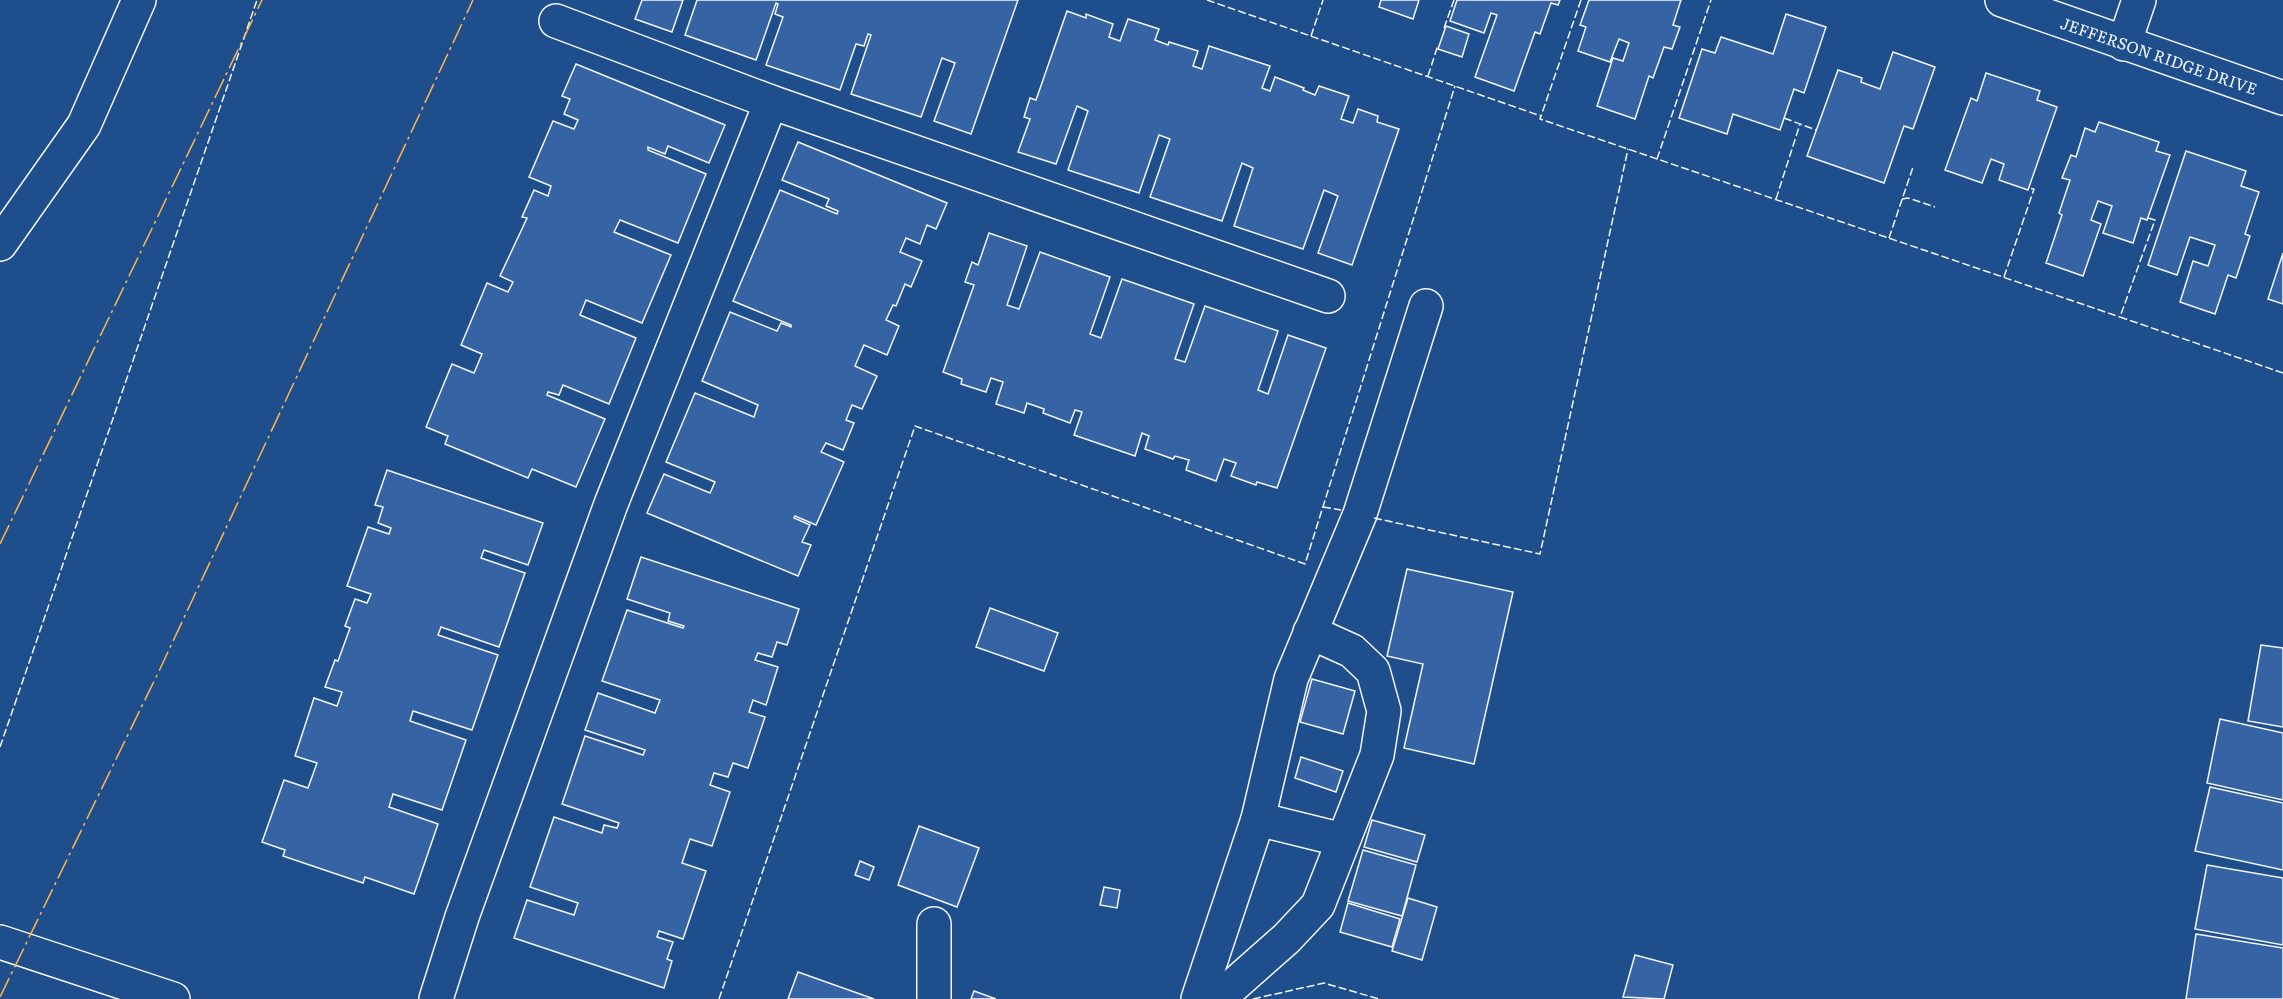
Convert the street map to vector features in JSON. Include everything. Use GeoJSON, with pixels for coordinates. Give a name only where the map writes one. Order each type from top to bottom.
{"type":"FeatureCollection","features":[{"type":"Feature","properties":{"kind":"street"},"geometry":{"type":"LineString","coordinates":[[0,244],[84,125],[139,0]]}},
{"type":"Feature","properties":{"kind":"street","name":"JEFFERSON RIDGE DRIVE"},"geometry":{"type":"LineString","coordinates":[[2002,0],[2283,98]]}},
{"type":"Feature","properties":{"kind":"street"},"geometry":{"type":"LineString","coordinates":[[2124,44],[2139,0]]}},
{"type":"Feature","properties":{"kind":"street"},"geometry":{"type":"LineString","coordinates":[[556,21],[771,102],[1328,296]]}},
{"type":"Feature","properties":{"kind":"street"},"geometry":{"type":"LineString","coordinates":[[436,999],[466,906],[611,504],[771,102]]}},
{"type":"Feature","properties":{"kind":"street"},"geometry":{"type":"LineString","coordinates":[[1197,999],[1258,819],[1291,679],[1360,514],[1426,306]]}},
{"type":"Feature","properties":{"kind":"street"},"geometry":{"type":"LineString","coordinates":[[1218,999],[1286,939],[1318,905],[1377,755],[1384,711],[1372,671],[1352,651],[1310,632]]}},
{"type":"Feature","properties":{"kind":"street"},"geometry":{"type":"LineString","coordinates":[[1258,819],[1343,840]]}},
{"type":"Feature","properties":{"kind":"street"},"geometry":{"type":"LineString","coordinates":[[934,924],[934,999]]}},
{"type":"Feature","properties":{"kind":"street"},"geometry":{"type":"LineString","coordinates":[[0,942],[139,993],[173,999]]}},
{"type":"Feature","properties":{"kind":"building"},"geometry":{"type":"Polygon","coordinates":[[[642,0],[683,0],[672,32],[635,19],[642,0]]]}},
{"type":"Feature","properties":{"kind":"building"},"geometry":{"type":"Polygon","coordinates":[[[697,0],[1018,0],[971,134],[934,121],[955,63],[942,58],[921,117],[851,94],[871,35],[868,34],[864,46],[856,44],[840,90],[766,65],[783,17],[775,14],[778,4],[776,3],[756,60],[685,35],[697,0]]]}},
{"type":"Feature","properties":{"kind":"building"},"geometry":{"type":"Polygon","coordinates":[[[1381,0],[1419,0],[1413,19],[1379,7],[1381,0]]]}},
{"type":"Feature","properties":{"kind":"building"},"geometry":{"type":"Polygon","coordinates":[[[1457,0],[1560,0],[1558,5],[1551,3],[1540,34],[1535,32],[1514,91],[1475,77],[1497,15],[1491,13],[1484,33],[1450,21],[1457,0]]]}},
{"type":"Feature","properties":{"kind":"building"},"geometry":{"type":"Polygon","coordinates":[[[1589,0],[1681,0],[1673,25],[1680,27],[1672,49],[1664,47],[1653,78],[1649,76],[1635,119],[1597,106],[1613,58],[1623,61],[1629,43],[1619,39],[1610,62],[1578,51],[1586,27],[1580,25],[1589,0]]]}},
{"type":"Feature","properties":{"kind":"building"},"geometry":{"type":"Polygon","coordinates":[[[1067,11],[1086,18],[1086,14],[1113,24],[1109,37],[1120,41],[1128,19],[1159,29],[1155,40],[1198,51],[1193,66],[1202,69],[1209,46],[1270,66],[1262,88],[1270,91],[1275,77],[1304,88],[1303,90],[1315,95],[1319,86],[1349,96],[1341,119],[1353,123],[1358,109],[1378,116],[1377,122],[1399,129],[1352,265],[1318,253],[1338,196],[1324,190],[1303,249],[1234,226],[1253,168],[1242,163],[1222,221],[1150,197],[1170,139],[1159,135],[1139,193],[1068,170],[1088,111],[1077,106],[1056,164],[1018,152],[1030,119],[1024,117],[1030,98],[1036,100],[1067,11]]]}},
{"type":"Feature","properties":{"kind":"building"},"geometry":{"type":"Polygon","coordinates":[[[1786,14],[1826,27],[1804,93],[1794,89],[1780,130],[1733,114],[1727,134],[1679,118],[1702,49],[1715,53],[1721,37],[1773,54],[1786,14]]]}},
{"type":"Feature","properties":{"kind":"building"},"geometry":{"type":"Polygon","coordinates":[[[1446,26],[1469,34],[1462,57],[1438,49],[1446,26]]]}},
{"type":"Feature","properties":{"kind":"building"},"geometry":{"type":"Polygon","coordinates":[[[1893,52],[1935,67],[1913,129],[1904,126],[1884,183],[1807,156],[1838,70],[1862,78],[1861,82],[1880,89],[1893,52]]]}},
{"type":"Feature","properties":{"kind":"building"},"geometry":{"type":"Polygon","coordinates":[[[576,64],[725,125],[709,163],[668,146],[665,154],[648,147],[648,150],[706,174],[678,243],[620,220],[614,232],[671,255],[642,323],[586,300],[580,315],[636,338],[609,404],[563,385],[559,395],[548,392],[547,395],[605,419],[576,487],[532,469],[528,478],[445,444],[448,436],[426,427],[452,364],[474,373],[482,354],[461,345],[487,283],[508,292],[513,282],[500,276],[527,218],[522,217],[534,190],[548,196],[551,186],[529,177],[553,121],[574,129],[578,120],[564,114],[570,99],[562,96],[576,64]]]}},
{"type":"Feature","properties":{"kind":"building"},"geometry":{"type":"Polygon","coordinates":[[[1986,73],[2040,91],[2037,100],[2057,107],[2028,190],[1999,180],[2004,164],[1991,159],[1982,183],[1945,170],[1971,98],[1977,101],[1986,73]]]}},
{"type":"Feature","properties":{"kind":"building"},"geometry":{"type":"Polygon","coordinates":[[[2099,122],[2159,142],[2156,151],[2170,155],[2147,220],[2141,218],[2133,243],[2103,233],[2112,206],[2098,201],[2091,220],[2101,224],[2083,276],[2046,263],[2062,215],[2059,213],[2070,180],[2062,178],[2071,155],[2076,157],[2085,128],[2095,132],[2099,122]]]}},
{"type":"Feature","properties":{"kind":"building"},"geometry":{"type":"Polygon","coordinates":[[[798,142],[947,203],[936,229],[927,225],[920,244],[906,238],[900,252],[922,261],[911,287],[905,284],[896,306],[893,305],[886,320],[899,326],[887,355],[864,345],[855,366],[877,376],[862,409],[852,405],[846,420],[854,423],[843,450],[826,443],[821,452],[844,462],[816,525],[795,516],[794,518],[810,525],[802,542],[811,545],[798,576],[647,513],[664,474],[710,493],[715,482],[666,462],[695,393],[754,417],[758,405],[702,381],[730,312],[777,331],[781,323],[791,327],[791,325],[733,301],[780,190],[837,214],[838,211],[826,206],[829,199],[782,180],[798,142]]]}},
{"type":"Feature","properties":{"kind":"building"},"geometry":{"type":"Polygon","coordinates":[[[2186,151],[2246,171],[2241,186],[2259,192],[2245,234],[2250,236],[2236,278],[2228,275],[2215,314],[2180,302],[2193,261],[2208,266],[2215,245],[2190,237],[2177,275],[2148,265],[2186,151]]]}},
{"type":"Feature","properties":{"kind":"building"},"geometry":{"type":"Polygon","coordinates":[[[989,233],[1027,246],[1007,305],[1019,309],[1040,252],[1110,277],[1090,334],[1101,338],[1122,279],[1194,304],[1175,359],[1185,362],[1205,306],[1278,331],[1258,390],[1268,394],[1288,335],[1326,348],[1277,488],[1257,482],[1256,485],[1231,476],[1236,463],[1224,459],[1216,481],[1186,470],[1189,460],[1175,456],[1173,459],[1145,449],[1149,436],[1142,433],[1135,456],[1074,435],[1082,412],[1075,410],[1070,423],[1043,413],[1044,409],[1027,403],[1024,413],[996,404],[1003,382],[991,378],[986,392],[961,384],[962,379],[943,372],[974,285],[965,282],[972,262],[978,265],[989,233]]]}},
{"type":"Feature","properties":{"kind":"building"},"geometry":{"type":"Polygon","coordinates":[[[2283,253],[2283,304],[2268,299],[2283,253]]]}},
{"type":"Feature","properties":{"kind":"building"},"geometry":{"type":"Polygon","coordinates":[[[387,470],[543,523],[528,565],[484,550],[481,558],[525,573],[499,647],[441,627],[438,635],[498,655],[472,730],[413,711],[410,721],[466,740],[442,810],[393,794],[389,807],[438,824],[414,894],[365,877],[363,883],[283,856],[285,850],[262,842],[284,780],[308,788],[317,763],[295,756],[314,698],[337,706],[342,692],[325,687],[335,660],[338,661],[350,628],[345,626],[355,599],[367,603],[371,594],[347,586],[368,527],[389,534],[391,528],[378,523],[383,507],[375,505],[387,470]]]}},
{"type":"Feature","properties":{"kind":"building"},"geometry":{"type":"Polygon","coordinates":[[[641,557],[799,609],[787,645],[777,642],[772,657],[758,653],[755,660],[778,667],[766,705],[753,700],[749,712],[765,717],[748,768],[733,763],[728,777],[714,773],[710,785],[730,792],[712,846],[690,839],[682,863],[706,871],[683,939],[659,931],[657,937],[673,942],[667,959],[672,961],[664,988],[514,938],[527,900],[574,915],[578,903],[530,887],[554,817],[602,833],[604,825],[617,828],[619,823],[562,804],[585,736],[643,755],[645,750],[585,730],[598,693],[655,713],[660,700],[602,681],[627,610],[683,628],[684,626],[668,621],[670,613],[627,599],[641,557]]]}},
{"type":"Feature","properties":{"kind":"building"},"geometry":{"type":"Polygon","coordinates":[[[1407,569],[1513,592],[1474,764],[1404,748],[1423,664],[1387,656],[1407,569]]]}},
{"type":"Feature","properties":{"kind":"building"},"geometry":{"type":"Polygon","coordinates":[[[990,608],[1058,633],[1044,671],[976,647],[990,608]]]}},
{"type":"Feature","properties":{"kind":"building"},"geometry":{"type":"Polygon","coordinates":[[[2261,645],[2283,648],[2283,727],[2248,721],[2261,645]]]}},
{"type":"Feature","properties":{"kind":"building"},"geometry":{"type":"Polygon","coordinates":[[[1312,679],[1355,691],[1343,734],[1300,722],[1312,679]]]}},
{"type":"Feature","properties":{"kind":"building"},"geometry":{"type":"Polygon","coordinates":[[[2220,719],[2283,733],[2283,800],[2207,783],[2220,719]]]}},
{"type":"Feature","properties":{"kind":"building"},"geometry":{"type":"Polygon","coordinates":[[[1301,757],[1343,771],[1336,792],[1295,778],[1301,757]]]}},
{"type":"Feature","properties":{"kind":"building"},"geometry":{"type":"Polygon","coordinates":[[[2210,787],[2283,803],[2283,870],[2195,851],[2210,787]]]}},
{"type":"Feature","properties":{"kind":"building"},"geometry":{"type":"Polygon","coordinates":[[[1372,820],[1425,835],[1417,862],[1364,847],[1372,820]]]}},
{"type":"Feature","properties":{"kind":"building"},"geometry":{"type":"Polygon","coordinates":[[[919,826],[979,848],[957,907],[898,885],[919,826]]]}},
{"type":"Feature","properties":{"kind":"building"},"geometry":{"type":"Polygon","coordinates":[[[1363,850],[1416,865],[1402,916],[1348,901],[1363,850]]]}},
{"type":"Feature","properties":{"kind":"building"},"geometry":{"type":"Polygon","coordinates":[[[860,861],[874,867],[869,880],[855,875],[860,861]]]}},
{"type":"Feature","properties":{"kind":"building"},"geometry":{"type":"Polygon","coordinates":[[[2207,865],[2283,878],[2283,945],[2195,929],[2207,865]]]}},
{"type":"Feature","properties":{"kind":"building"},"geometry":{"type":"Polygon","coordinates":[[[1104,887],[1120,890],[1117,908],[1100,905],[1104,887]]]}},
{"type":"Feature","properties":{"kind":"building"},"geometry":{"type":"Polygon","coordinates":[[[1408,898],[1437,907],[1422,960],[1392,951],[1408,898]]]}},
{"type":"Feature","properties":{"kind":"building"},"geometry":{"type":"Polygon","coordinates":[[[1348,903],[1400,919],[1392,947],[1340,932],[1348,903]]]}},
{"type":"Feature","properties":{"kind":"building"},"geometry":{"type":"Polygon","coordinates":[[[2196,934],[2283,948],[2283,999],[2186,999],[2196,934]]]}},
{"type":"Feature","properties":{"kind":"building"},"geometry":{"type":"Polygon","coordinates":[[[1635,955],[1673,965],[1664,999],[1623,997],[1635,955]]]}},
{"type":"Feature","properties":{"kind":"building"},"geometry":{"type":"Polygon","coordinates":[[[798,972],[874,999],[788,999],[798,972]]]}},
{"type":"Feature","properties":{"kind":"building"},"geometry":{"type":"Polygon","coordinates":[[[974,991],[996,999],[971,999],[974,991]]]}},
{"type":"Feature","properties":{"kind":"fence"},"geometry":{"type":"LineString","coordinates":[[0,747],[257,0]]}},
{"type":"Feature","properties":{"kind":"fence"},"geometry":{"type":"LineString","coordinates":[[1207,0],[1541,116]]}},
{"type":"Feature","properties":{"kind":"fence"},"geometry":{"type":"LineString","coordinates":[[1311,36],[1323,0]]}},
{"type":"Feature","properties":{"kind":"fence"},"geometry":{"type":"LineString","coordinates":[[1444,28],[1454,0]]}},
{"type":"Feature","properties":{"kind":"fence"},"geometry":{"type":"LineString","coordinates":[[1581,0],[1540,119],[2120,317]]}},
{"type":"Feature","properties":{"kind":"fence"},"geometry":{"type":"LineString","coordinates":[[1657,159],[1711,0]]}},
{"type":"Feature","properties":{"kind":"fence"},"geometry":{"type":"LineString","coordinates":[[1428,76],[1438,45]]}},
{"type":"Feature","properties":{"kind":"fence"},"geometry":{"type":"LineString","coordinates":[[719,999],[915,426],[1305,564],[1455,86]]}},
{"type":"Feature","properties":{"kind":"fence"},"geometry":{"type":"LineString","coordinates":[[1784,118],[1816,130]]}},
{"type":"Feature","properties":{"kind":"fence"},"geometry":{"type":"LineString","coordinates":[[1776,199],[1800,124]]}},
{"type":"Feature","properties":{"kind":"fence"},"geometry":{"type":"LineString","coordinates":[[1374,518],[1540,554],[1628,149]]}},
{"type":"Feature","properties":{"kind":"fence"},"geometry":{"type":"LineString","coordinates":[[1889,238],[1913,167]]}},
{"type":"Feature","properties":{"kind":"fence"},"geometry":{"type":"LineString","coordinates":[[2004,277],[2034,189],[2028,188]]}},
{"type":"Feature","properties":{"kind":"fence"},"geometry":{"type":"LineString","coordinates":[[1902,199],[1908,198],[1935,207]]}},
{"type":"Feature","properties":{"kind":"fence"},"geometry":{"type":"LineString","coordinates":[[2148,218],[2155,220],[2120,317],[2283,373]]}},
{"type":"Feature","properties":{"kind":"fence"},"geometry":{"type":"LineString","coordinates":[[1323,507],[1341,510]]}},
{"type":"Feature","properties":{"kind":"fence"},"geometry":{"type":"LineString","coordinates":[[1253,999],[1324,983],[1379,999]]}},
{"type":"Feature","properties":{"kind":"power"},"geometry":{"type":"LineString","coordinates":[[0,544],[262,0]]}},
{"type":"Feature","properties":{"kind":"power"},"geometry":{"type":"LineString","coordinates":[[0,997],[160,669],[473,0]]}}]}
